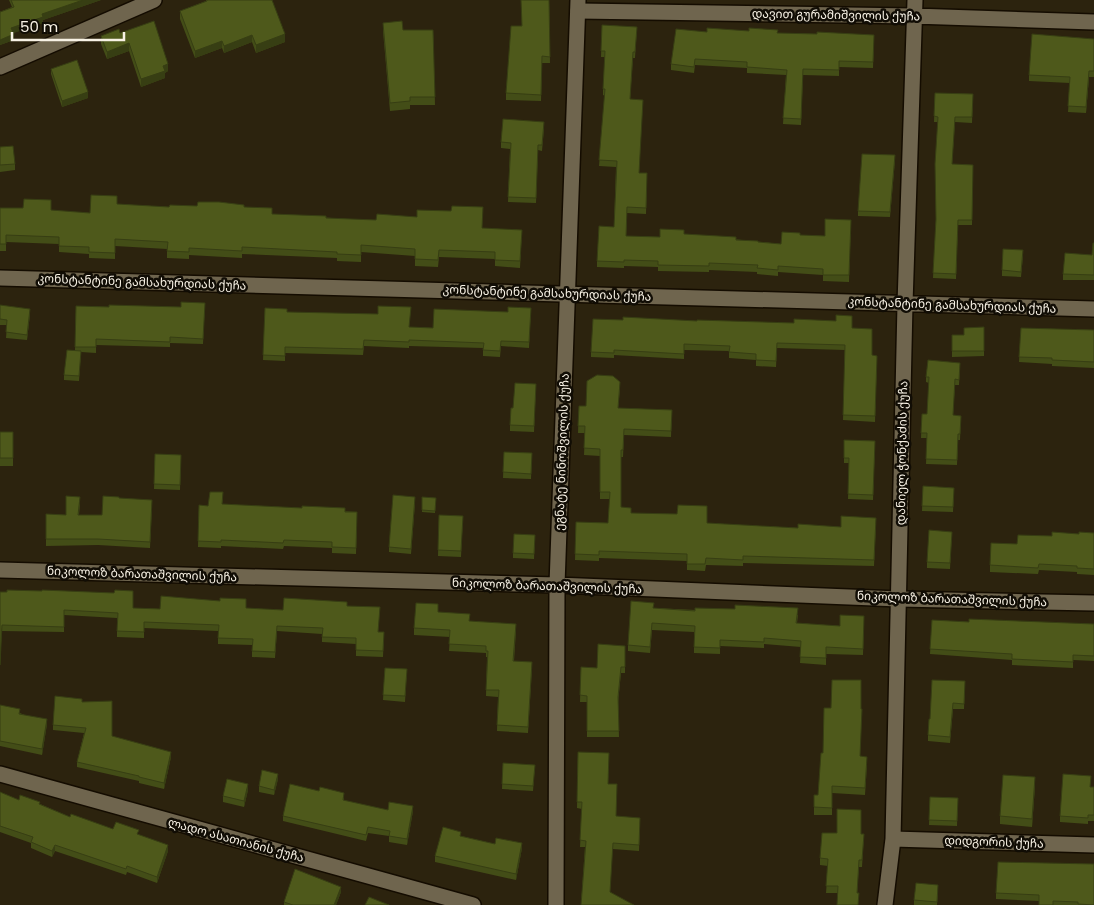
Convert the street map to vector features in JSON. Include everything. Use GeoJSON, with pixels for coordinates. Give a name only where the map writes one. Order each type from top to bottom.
{"type":"FeatureCollection","features":[{"type":"Feature","properties":{"kind":"street"},"geometry":{"type":"LineString","coordinates":[[0,67],[154,0]]}},
{"type":"Feature","properties":{"kind":"street","name":"დანიელ ჭონქაძის ქუჩა"},"geometry":{"type":"LineString","coordinates":[[885,905],[893,840],[905,304],[915,0]]}},
{"type":"Feature","properties":{"kind":"street","name":"დავით გურამიშვილის ქუჩა"},"geometry":{"type":"LineString","coordinates":[[578,5],[1094,22]]}},
{"type":"Feature","properties":{"kind":"street","name":"ეგნატე ნინოშვილის ქუჩა"},"geometry":{"type":"LineString","coordinates":[[556,905],[557,585],[578,5]]}},
{"type":"Feature","properties":{"kind":"street","name":"კონსტანტინე გამსახურდიას ქუჩა"},"geometry":{"type":"LineString","coordinates":[[0,278],[1094,309]]}},
{"type":"Feature","properties":{"kind":"street","name":"ნიკოლოზ ბარათაშვილის ქუჩა"},"geometry":{"type":"LineString","coordinates":[[0,570],[557,585],[899,599],[1094,603]]}},
{"type":"Feature","properties":{"kind":"street","name":"ლადო ასათიანის ქუჩა"},"geometry":{"type":"LineString","coordinates":[[0,774],[472,905]]}},
{"type":"Feature","properties":{"kind":"street","name":"დიდგორის ქუჩა"},"geometry":{"type":"LineString","coordinates":[[893,840],[1094,845]]}},
{"type":"Feature","properties":{"kind":"building"},"geometry":{"type":"Polygon","coordinates":[[[11,0],[83,0],[42,14],[43,17],[11,28],[14,34],[0,40],[0,12],[14,7],[11,0]]]}},
{"type":"Feature","properties":{"kind":"building"},"geometry":{"type":"Polygon","coordinates":[[[207,0],[272,0],[285,34],[256,45],[252,35],[224,46],[222,41],[195,51],[180,11],[207,0]]]}},
{"type":"Feature","properties":{"kind":"building"},"geometry":{"type":"Polygon","coordinates":[[[521,0],[549,0],[550,57],[542,56],[541,95],[506,93],[511,26],[522,26],[521,0]]]}},
{"type":"Feature","properties":{"kind":"building"},"geometry":{"type":"Polygon","coordinates":[[[154,21],[168,64],[163,66],[165,71],[141,79],[129,43],[107,52],[101,36],[119,29],[120,33],[154,21]]]}},
{"type":"Feature","properties":{"kind":"building"},"geometry":{"type":"Polygon","coordinates":[[[402,21],[403,30],[433,30],[435,97],[410,97],[410,101],[390,103],[383,23],[402,21]]]}},
{"type":"Feature","properties":{"kind":"building"},"geometry":{"type":"Polygon","coordinates":[[[602,25],[637,27],[635,52],[633,52],[630,99],[643,100],[639,173],[647,173],[646,208],[627,207],[626,236],[660,237],[660,229],[684,230],[684,234],[736,237],[736,240],[781,244],[782,232],[825,236],[825,219],[851,220],[849,275],[823,275],[823,269],[778,266],[778,270],[757,268],[758,265],[709,263],[709,266],[658,265],[658,261],[597,261],[599,226],[614,227],[617,161],[599,160],[605,89],[603,89],[605,51],[601,51],[602,25]]]}},
{"type":"Feature","properties":{"kind":"building"},"geometry":{"type":"Polygon","coordinates":[[[707,28],[749,31],[749,28],[778,30],[777,33],[817,34],[817,32],[874,35],[873,62],[839,61],[839,70],[803,69],[801,119],[783,118],[787,70],[747,67],[747,62],[695,59],[694,67],[671,64],[676,29],[707,32],[707,28]]]}},
{"type":"Feature","properties":{"kind":"building"},"geometry":{"type":"Polygon","coordinates":[[[1032,34],[1094,39],[1094,71],[1089,71],[1086,107],[1068,106],[1070,77],[1029,75],[1032,34]]]}},
{"type":"Feature","properties":{"kind":"building"},"geometry":{"type":"Polygon","coordinates":[[[77,60],[88,92],[62,101],[51,69],[77,60]]]}},
{"type":"Feature","properties":{"kind":"building"},"geometry":{"type":"Polygon","coordinates":[[[935,93],[973,94],[972,117],[955,117],[952,164],[973,165],[972,220],[958,220],[956,274],[933,273],[938,117],[934,116],[935,93]]]}},
{"type":"Feature","properties":{"kind":"building"},"geometry":{"type":"Polygon","coordinates":[[[503,119],[544,122],[542,145],[538,145],[536,198],[508,197],[511,143],[501,142],[503,119]]]}},
{"type":"Feature","properties":{"kind":"building"},"geometry":{"type":"Polygon","coordinates":[[[13,146],[15,164],[0,165],[0,147],[13,146]]]}},
{"type":"Feature","properties":{"kind":"building"},"geometry":{"type":"Polygon","coordinates":[[[862,154],[895,155],[890,212],[858,211],[862,154]]]}},
{"type":"Feature","properties":{"kind":"building"},"geometry":{"type":"Polygon","coordinates":[[[91,195],[117,196],[117,204],[169,207],[170,205],[197,206],[198,202],[219,202],[244,205],[244,207],[272,208],[272,214],[376,220],[377,214],[417,217],[417,210],[451,211],[452,206],[483,207],[482,228],[522,230],[520,261],[495,260],[495,252],[439,250],[438,260],[415,259],[415,249],[361,245],[361,255],[242,247],[242,251],[189,248],[189,252],[167,251],[168,242],[115,239],[115,253],[89,252],[89,247],[59,246],[59,237],[6,235],[6,244],[0,244],[0,208],[23,208],[24,199],[51,200],[51,210],[90,213],[91,195]]]}},
{"type":"Feature","properties":{"kind":"building"},"geometry":{"type":"Polygon","coordinates":[[[1093,243],[1094,275],[1063,274],[1065,253],[1092,255],[1093,243]]]}},
{"type":"Feature","properties":{"kind":"building"},"geometry":{"type":"Polygon","coordinates":[[[1003,249],[1023,250],[1021,272],[1002,270],[1003,249]]]}},
{"type":"Feature","properties":{"kind":"building"},"geometry":{"type":"Polygon","coordinates":[[[181,302],[205,303],[203,339],[170,337],[170,342],[96,339],[96,347],[75,347],[76,306],[181,307],[181,302]]]}},
{"type":"Feature","properties":{"kind":"building"},"geometry":{"type":"Polygon","coordinates":[[[0,305],[30,309],[27,335],[6,332],[7,320],[0,319],[0,305]]]}},
{"type":"Feature","properties":{"kind":"building"},"geometry":{"type":"Polygon","coordinates":[[[378,306],[411,307],[409,327],[433,328],[434,309],[508,312],[508,307],[531,308],[529,342],[501,341],[500,351],[483,350],[484,343],[364,340],[363,349],[285,347],[285,356],[263,355],[265,308],[287,309],[287,312],[378,314],[378,306]]]}},
{"type":"Feature","properties":{"kind":"building"},"geometry":{"type":"Polygon","coordinates":[[[836,315],[852,316],[852,328],[872,329],[872,355],[877,356],[875,416],[843,415],[845,345],[777,343],[776,361],[756,360],[756,354],[729,352],[730,346],[684,344],[684,354],[614,350],[614,353],[591,352],[593,319],[623,320],[623,317],[794,323],[794,319],[836,321],[836,315]]]}},
{"type":"Feature","properties":{"kind":"building"},"geometry":{"type":"Polygon","coordinates":[[[984,327],[984,351],[952,351],[952,335],[964,335],[964,328],[984,327]]]}},
{"type":"Feature","properties":{"kind":"building"},"geometry":{"type":"Polygon","coordinates":[[[1021,328],[1094,330],[1094,362],[1019,357],[1021,328]]]}},
{"type":"Feature","properties":{"kind":"building"},"geometry":{"type":"Polygon","coordinates":[[[67,350],[81,351],[79,376],[64,375],[67,350]]]}},
{"type":"Feature","properties":{"kind":"building"},"geometry":{"type":"Polygon","coordinates":[[[928,360],[960,363],[959,380],[955,379],[953,415],[961,416],[957,460],[926,459],[927,433],[921,433],[922,414],[927,414],[929,377],[926,377],[928,360]]]}},
{"type":"Feature","properties":{"kind":"building"},"geometry":{"type":"Polygon","coordinates":[[[597,375],[613,376],[620,382],[618,408],[672,410],[671,431],[624,429],[623,450],[621,450],[621,507],[631,508],[631,513],[677,514],[678,505],[707,506],[707,523],[798,528],[798,524],[841,527],[841,516],[876,518],[874,560],[743,556],[743,560],[706,558],[705,564],[687,564],[687,554],[599,551],[599,555],[575,554],[576,522],[608,523],[610,492],[600,492],[600,449],[584,448],[585,426],[578,426],[579,406],[586,406],[587,381],[597,375]]]}},
{"type":"Feature","properties":{"kind":"building"},"geometry":{"type":"Polygon","coordinates":[[[515,383],[536,384],[534,426],[510,425],[515,383]]]}},
{"type":"Feature","properties":{"kind":"building"},"geometry":{"type":"Polygon","coordinates":[[[0,432],[13,432],[13,458],[0,458],[0,432]]]}},
{"type":"Feature","properties":{"kind":"building"},"geometry":{"type":"Polygon","coordinates":[[[844,440],[875,441],[873,495],[848,494],[849,458],[844,458],[844,440]]]}},
{"type":"Feature","properties":{"kind":"building"},"geometry":{"type":"Polygon","coordinates":[[[504,452],[532,453],[531,474],[503,472],[504,452]]]}},
{"type":"Feature","properties":{"kind":"building"},"geometry":{"type":"Polygon","coordinates":[[[155,454],[181,455],[180,485],[154,484],[155,454]]]}},
{"type":"Feature","properties":{"kind":"building"},"geometry":{"type":"Polygon","coordinates":[[[923,486],[954,488],[953,507],[922,506],[923,486]]]}},
{"type":"Feature","properties":{"kind":"building"},"geometry":{"type":"Polygon","coordinates":[[[210,492],[223,492],[222,504],[345,508],[345,512],[357,512],[356,548],[332,547],[332,542],[284,540],[283,543],[221,540],[221,542],[198,541],[199,505],[208,506],[210,492]]]}},
{"type":"Feature","properties":{"kind":"building"},"geometry":{"type":"Polygon","coordinates":[[[393,495],[415,497],[411,549],[389,547],[393,495]]]}},
{"type":"Feature","properties":{"kind":"building"},"geometry":{"type":"Polygon","coordinates":[[[66,496],[80,497],[78,515],[102,515],[103,496],[152,500],[150,542],[46,539],[46,514],[66,515],[66,496]]]}},
{"type":"Feature","properties":{"kind":"building"},"geometry":{"type":"Polygon","coordinates":[[[422,497],[436,498],[435,511],[422,510],[422,497]]]}},
{"type":"Feature","properties":{"kind":"building"},"geometry":{"type":"Polygon","coordinates":[[[439,515],[463,516],[461,551],[438,550],[439,515]]]}},
{"type":"Feature","properties":{"kind":"building"},"geometry":{"type":"Polygon","coordinates":[[[929,530],[952,532],[950,563],[927,562],[929,530]]]}},
{"type":"Feature","properties":{"kind":"building"},"geometry":{"type":"Polygon","coordinates":[[[1052,532],[1094,533],[1094,569],[1039,564],[1038,568],[990,565],[991,543],[1017,544],[1018,535],[1052,536],[1052,532]]]}},
{"type":"Feature","properties":{"kind":"building"},"geometry":{"type":"Polygon","coordinates":[[[514,534],[535,535],[534,554],[513,553],[514,534]]]}},
{"type":"Feature","properties":{"kind":"building"},"geometry":{"type":"Polygon","coordinates":[[[7,590],[114,593],[115,590],[133,591],[133,608],[160,609],[161,596],[220,601],[220,598],[246,599],[246,608],[283,610],[284,598],[347,602],[347,606],[380,607],[378,632],[384,632],[383,651],[356,650],[356,638],[322,637],[323,628],[277,626],[275,652],[252,651],[253,639],[218,638],[219,625],[144,622],[144,632],[117,631],[118,613],[64,610],[64,627],[2,625],[0,665],[0,592],[7,592],[7,590]]]}},
{"type":"Feature","properties":{"kind":"building"},"geometry":{"type":"Polygon","coordinates":[[[631,601],[654,603],[653,608],[695,611],[695,608],[735,609],[735,605],[798,608],[796,623],[840,626],[840,615],[864,616],[863,649],[826,647],[826,658],[800,657],[801,641],[764,638],[764,642],[720,640],[720,648],[694,647],[695,626],[652,623],[650,647],[628,645],[631,601]]]}},
{"type":"Feature","properties":{"kind":"building"},"geometry":{"type":"Polygon","coordinates":[[[416,603],[438,604],[438,612],[470,614],[469,621],[516,624],[513,661],[532,662],[528,727],[497,725],[499,690],[486,690],[488,651],[486,651],[486,646],[449,644],[450,630],[414,628],[416,603]]]}},
{"type":"Feature","properties":{"kind":"building"},"geometry":{"type":"Polygon","coordinates":[[[969,619],[1094,624],[1094,656],[1073,655],[1073,662],[1012,659],[1012,654],[930,649],[932,620],[969,622],[969,619]]]}},
{"type":"Feature","properties":{"kind":"building"},"geometry":{"type":"Polygon","coordinates":[[[598,644],[625,646],[625,667],[621,667],[618,697],[619,731],[587,731],[587,696],[580,695],[581,667],[597,668],[598,644]]]}},
{"type":"Feature","properties":{"kind":"building"},"geometry":{"type":"Polygon","coordinates":[[[385,668],[407,669],[405,696],[383,695],[385,668]]]}},
{"type":"Feature","properties":{"kind":"building"},"geometry":{"type":"Polygon","coordinates":[[[832,680],[861,680],[860,756],[867,757],[865,788],[832,786],[832,808],[814,807],[814,795],[818,795],[821,753],[823,753],[824,708],[831,708],[832,680]]]}},
{"type":"Feature","properties":{"kind":"building"},"geometry":{"type":"Polygon","coordinates":[[[932,680],[965,681],[964,704],[953,703],[950,737],[928,735],[932,680]]]}},
{"type":"Feature","properties":{"kind":"building"},"geometry":{"type":"Polygon","coordinates":[[[55,696],[82,699],[82,702],[112,701],[112,736],[171,752],[164,783],[77,762],[86,728],[53,725],[55,696]]]}},
{"type":"Feature","properties":{"kind":"building"},"geometry":{"type":"Polygon","coordinates":[[[0,705],[20,709],[19,714],[47,719],[42,749],[0,741],[0,705]]]}},
{"type":"Feature","properties":{"kind":"building"},"geometry":{"type":"Polygon","coordinates":[[[578,752],[609,753],[608,784],[617,784],[616,816],[640,818],[639,845],[613,843],[610,892],[634,905],[581,905],[586,841],[580,840],[582,802],[577,802],[578,752]]]}},
{"type":"Feature","properties":{"kind":"building"},"geometry":{"type":"Polygon","coordinates":[[[503,763],[535,765],[533,786],[502,784],[503,763]]]}},
{"type":"Feature","properties":{"kind":"building"},"geometry":{"type":"Polygon","coordinates":[[[262,770],[278,774],[274,790],[259,786],[262,770]]]}},
{"type":"Feature","properties":{"kind":"building"},"geometry":{"type":"Polygon","coordinates":[[[1063,774],[1091,776],[1090,787],[1094,787],[1094,815],[1088,815],[1088,818],[1060,816],[1063,774]]]}},
{"type":"Feature","properties":{"kind":"building"},"geometry":{"type":"Polygon","coordinates":[[[1003,775],[1035,777],[1032,819],[1000,816],[1003,775]]]}},
{"type":"Feature","properties":{"kind":"building"},"geometry":{"type":"Polygon","coordinates":[[[227,779],[248,784],[244,801],[223,796],[227,779]]]}},
{"type":"Feature","properties":{"kind":"building"},"geometry":{"type":"Polygon","coordinates":[[[290,784],[319,791],[320,787],[344,793],[343,800],[388,810],[389,802],[413,806],[407,839],[389,836],[390,831],[368,827],[366,835],[283,816],[290,784]]]}},
{"type":"Feature","properties":{"kind":"building"},"geometry":{"type":"Polygon","coordinates":[[[0,792],[19,800],[20,795],[40,802],[39,804],[70,817],[71,814],[113,829],[116,822],[139,830],[137,834],[168,845],[157,877],[127,866],[126,869],[55,845],[52,851],[31,842],[33,837],[0,826],[0,792]]]}},
{"type":"Feature","properties":{"kind":"building"},"geometry":{"type":"Polygon","coordinates":[[[930,797],[958,798],[957,821],[929,820],[930,797]]]}},
{"type":"Feature","properties":{"kind":"building"},"geometry":{"type":"Polygon","coordinates":[[[837,809],[861,810],[861,834],[864,834],[862,860],[859,860],[858,905],[837,905],[838,886],[826,886],[828,859],[820,858],[822,833],[837,833],[837,809]]]}},
{"type":"Feature","properties":{"kind":"building"},"geometry":{"type":"Polygon","coordinates":[[[443,827],[461,832],[460,836],[495,844],[496,838],[522,843],[516,874],[435,856],[443,827]]]}},
{"type":"Feature","properties":{"kind":"building"},"geometry":{"type":"Polygon","coordinates":[[[998,862],[1094,864],[1094,905],[1053,901],[1053,905],[1039,905],[1039,895],[996,893],[998,862]]]}},
{"type":"Feature","properties":{"kind":"building"},"geometry":{"type":"Polygon","coordinates":[[[295,869],[341,887],[334,905],[293,905],[284,902],[295,869]]]}},
{"type":"Feature","properties":{"kind":"building"},"geometry":{"type":"Polygon","coordinates":[[[916,883],[938,885],[937,902],[914,900],[916,883]]]}},
{"type":"Feature","properties":{"kind":"building"},"geometry":{"type":"Polygon","coordinates":[[[369,897],[389,905],[365,905],[369,897]]]}}]}
